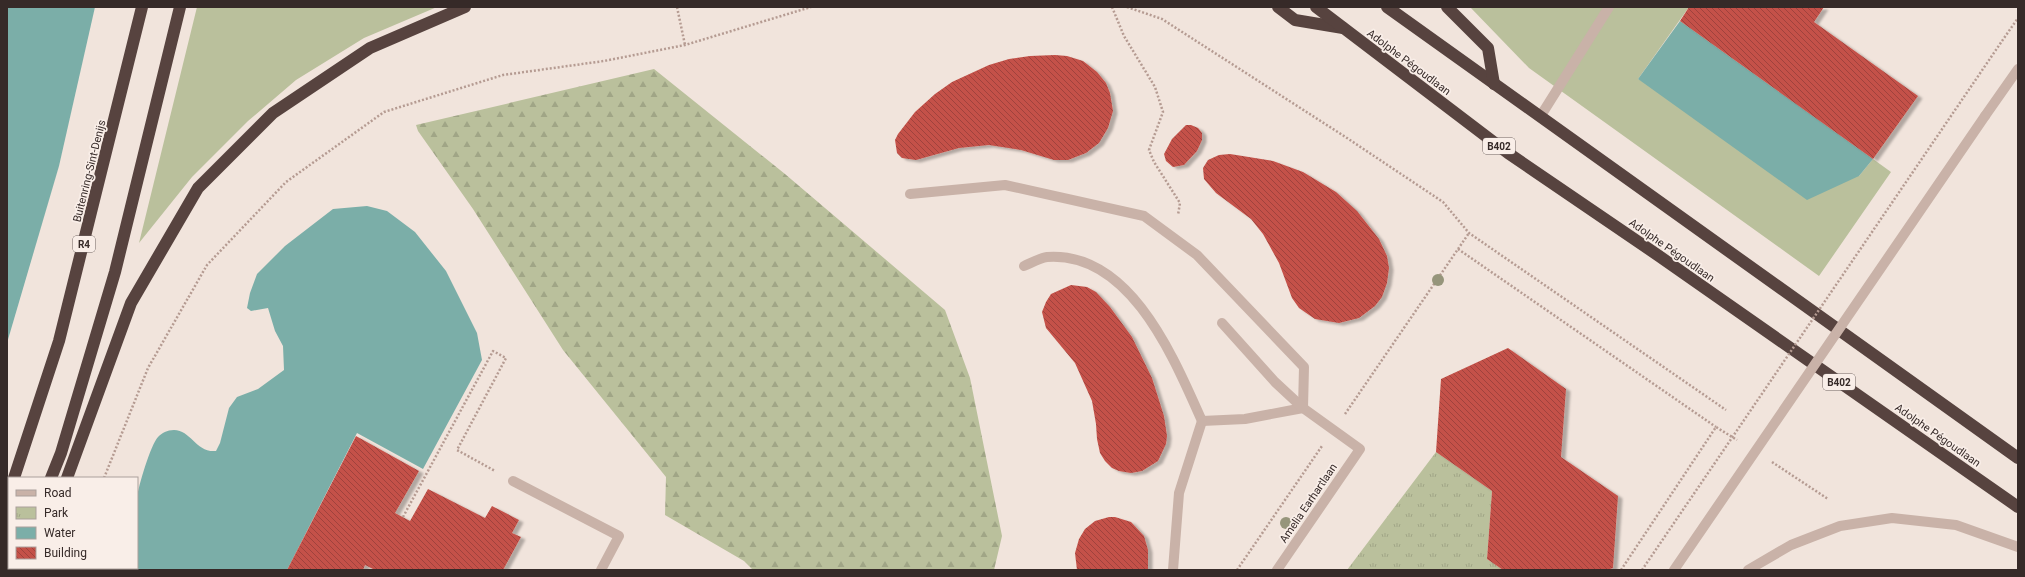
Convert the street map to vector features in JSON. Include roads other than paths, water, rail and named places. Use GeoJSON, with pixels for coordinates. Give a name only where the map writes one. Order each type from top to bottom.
{"type":"FeatureCollection","features":[{"type":"Feature","properties":{"kind":"highway","name":"Buitenring-Sint-Denijs"},"geometry":{"type":"LineString","coordinates":[[14,477],[59,341],[142,7]]}},
{"type":"Feature","properties":{"kind":"highway"},"geometry":{"type":"LineString","coordinates":[[51,477],[61,453],[115,272],[180,7]]}},
{"type":"Feature","properties":{"kind":"highway"},"geometry":{"type":"LineString","coordinates":[[67,477],[131,303],[198,188],[273,113],[370,48],[465,7]]}},
{"type":"Feature","properties":{"kind":"highway"},"geometry":{"type":"LineString","coordinates":[[1278,7],[1295,20],[1344,28]]}},
{"type":"Feature","properties":{"kind":"highway","name":"Adolphe Pégoudlaan"},"geometry":{"type":"LineString","coordinates":[[1316,7],[1508,153],[1660,256],[2018,507]]}},
{"type":"Feature","properties":{"kind":"highway"},"geometry":{"type":"LineString","coordinates":[[1386,7],[2018,458]]}},
{"type":"Feature","properties":{"kind":"highway"},"geometry":{"type":"LineString","coordinates":[[1447,7],[1488,48],[1494,84]]}},
{"type":"Feature","properties":{"kind":"street"},"geometry":{"type":"LineString","coordinates":[[1540,117],[1609,7]]}},
{"type":"Feature","properties":{"kind":"street"},"geometry":{"type":"LineString","coordinates":[[1674,570],[2018,68]]}},
{"type":"Feature","properties":{"kind":"street"},"geometry":{"type":"LineString","coordinates":[[910,194],[1005,185],[1144,216],[1175,240],[1197,254],[1304,367],[1303,408]]}},
{"type":"Feature","properties":{"kind":"street"},"geometry":{"type":"LineString","coordinates":[[1024,266],[1045,257],[1071,258],[1096,266],[1132,296],[1168,347],[1202,421],[1179,493],[1173,570]]}},
{"type":"Feature","properties":{"kind":"street"},"geometry":{"type":"LineString","coordinates":[[1222,323],[1275,382],[1303,408]]}},
{"type":"Feature","properties":{"kind":"street"},"geometry":{"type":"LineString","coordinates":[[1202,421],[1245,419],[1303,408]]}},
{"type":"Feature","properties":{"kind":"street","name":"Amelia Earhartlaan"},"geometry":{"type":"LineString","coordinates":[[1277,570],[1360,449],[1303,408]]}},
{"type":"Feature","properties":{"kind":"street"},"geometry":{"type":"LineString","coordinates":[[513,481],[619,536],[601,570]]}},
{"type":"Feature","properties":{"kind":"street"},"geometry":{"type":"LineString","coordinates":[[1748,570],[1791,545],[1840,526],[1892,518],[1956,525],[2018,547]]}},
{"type":"Feature","properties":{"kind":"water"},"geometry":{"type":"Polygon","coordinates":[[[7,7],[95,7],[59,166],[7,343],[7,7]]]}},
{"type":"Feature","properties":{"kind":"water"},"geometry":{"type":"Polygon","coordinates":[[[1680,21],[1873,159],[1859,176],[1807,200],[1638,79],[1680,21]]]}},
{"type":"Feature","properties":{"kind":"water"},"geometry":{"type":"Polygon","coordinates":[[[367,206],[387,211],[415,232],[446,271],[477,333],[482,360],[423,469],[357,433],[287,570],[118,570],[138,569],[138,494],[145,466],[158,437],[169,431],[180,431],[203,449],[216,451],[220,443],[229,408],[237,397],[258,389],[284,370],[283,346],[275,331],[268,308],[251,311],[247,308],[250,293],[257,274],[285,246],[333,209],[367,206]]]}}]}
